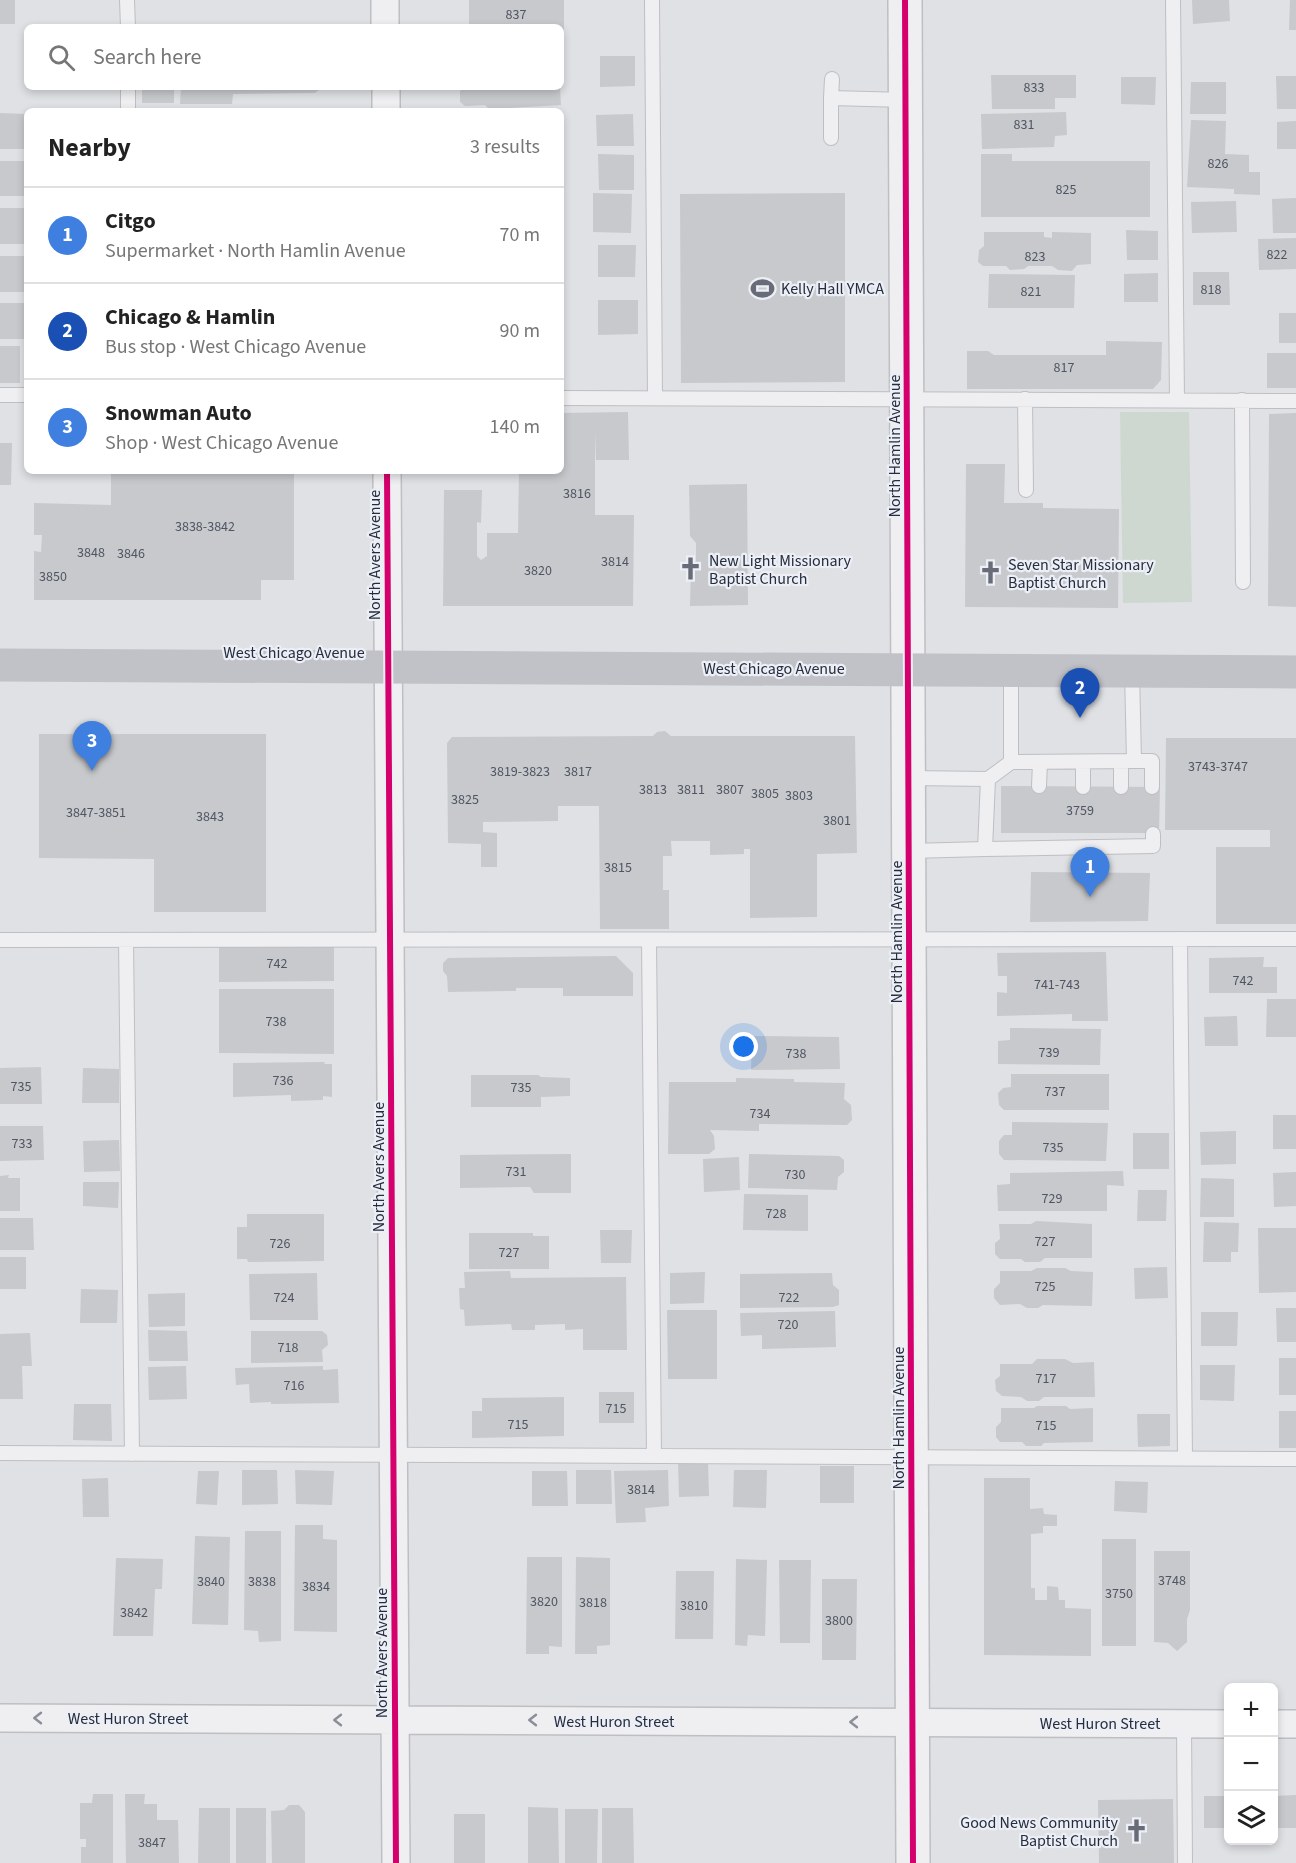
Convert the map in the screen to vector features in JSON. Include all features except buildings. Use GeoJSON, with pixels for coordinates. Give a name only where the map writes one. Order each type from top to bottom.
{"type":"FeatureCollection","features":[{"type":"Feature","properties":{"kind":"main road","name":"West Chicago Avenue"},"geometry":{"type":"LineString","coordinates":[[0,664],[1296,672]]}},
{"type":"Feature","properties":{"kind":"street"},"geometry":{"type":"LineString","coordinates":[[385,0],[385,24]]}},
{"type":"Feature","properties":{"kind":"street","name":"North Hamlin Avenue"},"geometry":{"type":"LineString","coordinates":[[905,0],[913,1863]]}},
{"type":"Feature","properties":{"kind":"street"},"geometry":{"type":"LineString","coordinates":[[386,90],[386,108]]}},
{"type":"Feature","properties":{"kind":"street","name":"North Avers Avenue"},"geometry":{"type":"LineString","coordinates":[[387,474],[396,1863]]}},
{"type":"Feature","properties":{"kind":"street","name":"West Huron Street"},"geometry":{"type":"LineString","coordinates":[[0,1718],[1224,1724]]}},
{"type":"Feature","properties":{"kind":"street"},"geometry":{"type":"LineString","coordinates":[[1278,1724],[1296,1724]]}},
{"type":"Feature","properties":{"kind":"lane"},"geometry":{"type":"LineString","coordinates":[[127,0],[128,24]]}},
{"type":"Feature","properties":{"kind":"lane"},"geometry":{"type":"LineString","coordinates":[[652,0],[655,398]]}},
{"type":"Feature","properties":{"kind":"lane"},"geometry":{"type":"LineString","coordinates":[[1173,0],[1177,400]]}},
{"type":"Feature","properties":{"kind":"lane"},"geometry":{"type":"LineString","coordinates":[[831,138],[832,79]]}},
{"type":"Feature","properties":{"kind":"lane"},"geometry":{"type":"LineString","coordinates":[[128,90],[128,108]]}},
{"type":"Feature","properties":{"kind":"lane"},"geometry":{"type":"LineString","coordinates":[[831,98],[906,100]]}},
{"type":"Feature","properties":{"kind":"lane"},"geometry":{"type":"LineString","coordinates":[[0,395],[24,396]]}},
{"type":"Feature","properties":{"kind":"lane"},"geometry":{"type":"LineString","coordinates":[[564,398],[1296,401]]}},
{"type":"Feature","properties":{"kind":"lane"},"geometry":{"type":"LineString","coordinates":[[1025,399],[1026,490]]}},
{"type":"Feature","properties":{"kind":"lane"},"geometry":{"type":"LineString","coordinates":[[1242,400],[1243,582]]}},
{"type":"Feature","properties":{"kind":"lane"},"geometry":{"type":"LineString","coordinates":[[1011,670],[1011,762]]}},
{"type":"Feature","properties":{"kind":"lane"},"geometry":{"type":"LineString","coordinates":[[1121,787],[1127,761],[1132,671]]}},
{"type":"Feature","properties":{"kind":"lane"},"geometry":{"type":"LineString","coordinates":[[910,778],[988,779],[1011,762],[1127,761],[1152,762],[1152,787]]}},
{"type":"Feature","properties":{"kind":"lane"},"geometry":{"type":"LineString","coordinates":[[1083,762],[1083,787]]}},
{"type":"Feature","properties":{"kind":"lane"},"geometry":{"type":"LineString","coordinates":[[1039,786],[1040,763]]}},
{"type":"Feature","properties":{"kind":"lane"},"geometry":{"type":"LineString","coordinates":[[986,849],[988,779]]}},
{"type":"Feature","properties":{"kind":"lane"},"geometry":{"type":"LineString","coordinates":[[1038,848],[1039,833]]}},
{"type":"Feature","properties":{"kind":"lane"},"geometry":{"type":"LineString","coordinates":[[910,851],[1038,848],[1082,840],[1122,840],[1153,846],[1152,834]]}},
{"type":"Feature","properties":{"kind":"lane"},"geometry":{"type":"LineString","coordinates":[[1180,939],[1185,1458]]}},
{"type":"Feature","properties":{"kind":"lane"},"geometry":{"type":"LineString","coordinates":[[0,940],[1296,939]]}},
{"type":"Feature","properties":{"kind":"lane"},"geometry":{"type":"LineString","coordinates":[[126,940],[132,1454]]}},
{"type":"Feature","properties":{"kind":"lane"},"geometry":{"type":"LineString","coordinates":[[650,940],[654,1456]]}},
{"type":"Feature","properties":{"kind":"lane"},"geometry":{"type":"LineString","coordinates":[[0,1453],[1296,1459]]}},
{"type":"Feature","properties":{"kind":"lane"},"geometry":{"type":"LineString","coordinates":[[1184,1724],[1185,1863]]}},
{"type":"Feature","properties":{"kind":"shaded area"},"geometry":{"type":"Polygon","coordinates":[[[1120,412],[1189,412],[1192,602],[1123,603],[1120,412]]]}},
{"type":"Feature","properties":{"kind":"cycle path"},"geometry":{"type":"LineString","coordinates":[[905,0],[913,1863]]}},
{"type":"Feature","properties":{"kind":"cycle path"},"geometry":{"type":"LineString","coordinates":[[387,474],[396,1863]]}},
{"type":"Feature","properties":{"kind":"place","name":"Kelly Hall YMCA"},"geometry":{"type":"Point","coordinates":[763,288]}},
{"type":"Feature","properties":{"kind":"place","name":"New Light Missionary Baptist Church"},"geometry":{"type":"Point","coordinates":[691,569]}},
{"type":"Feature","properties":{"kind":"place","name":"Seven Star Missionary Baptist Church"},"geometry":{"type":"Point","coordinates":[990,573]}},
{"type":"Feature","properties":{"kind":"place","name":"Chicago & Hamlin"},"geometry":{"type":"Point","coordinates":[1080,718]}},
{"type":"Feature","properties":{"kind":"place","name":"Snowman Auto"},"geometry":{"type":"Point","coordinates":[92,771]}},
{"type":"Feature","properties":{"kind":"place","name":"Citgo"},"geometry":{"type":"Point","coordinates":[1090,897]}},
{"type":"Feature","properties":{"kind":"place","name":"Good News Community Baptist Church"},"geometry":{"type":"Point","coordinates":[1136,1831]}}]}
